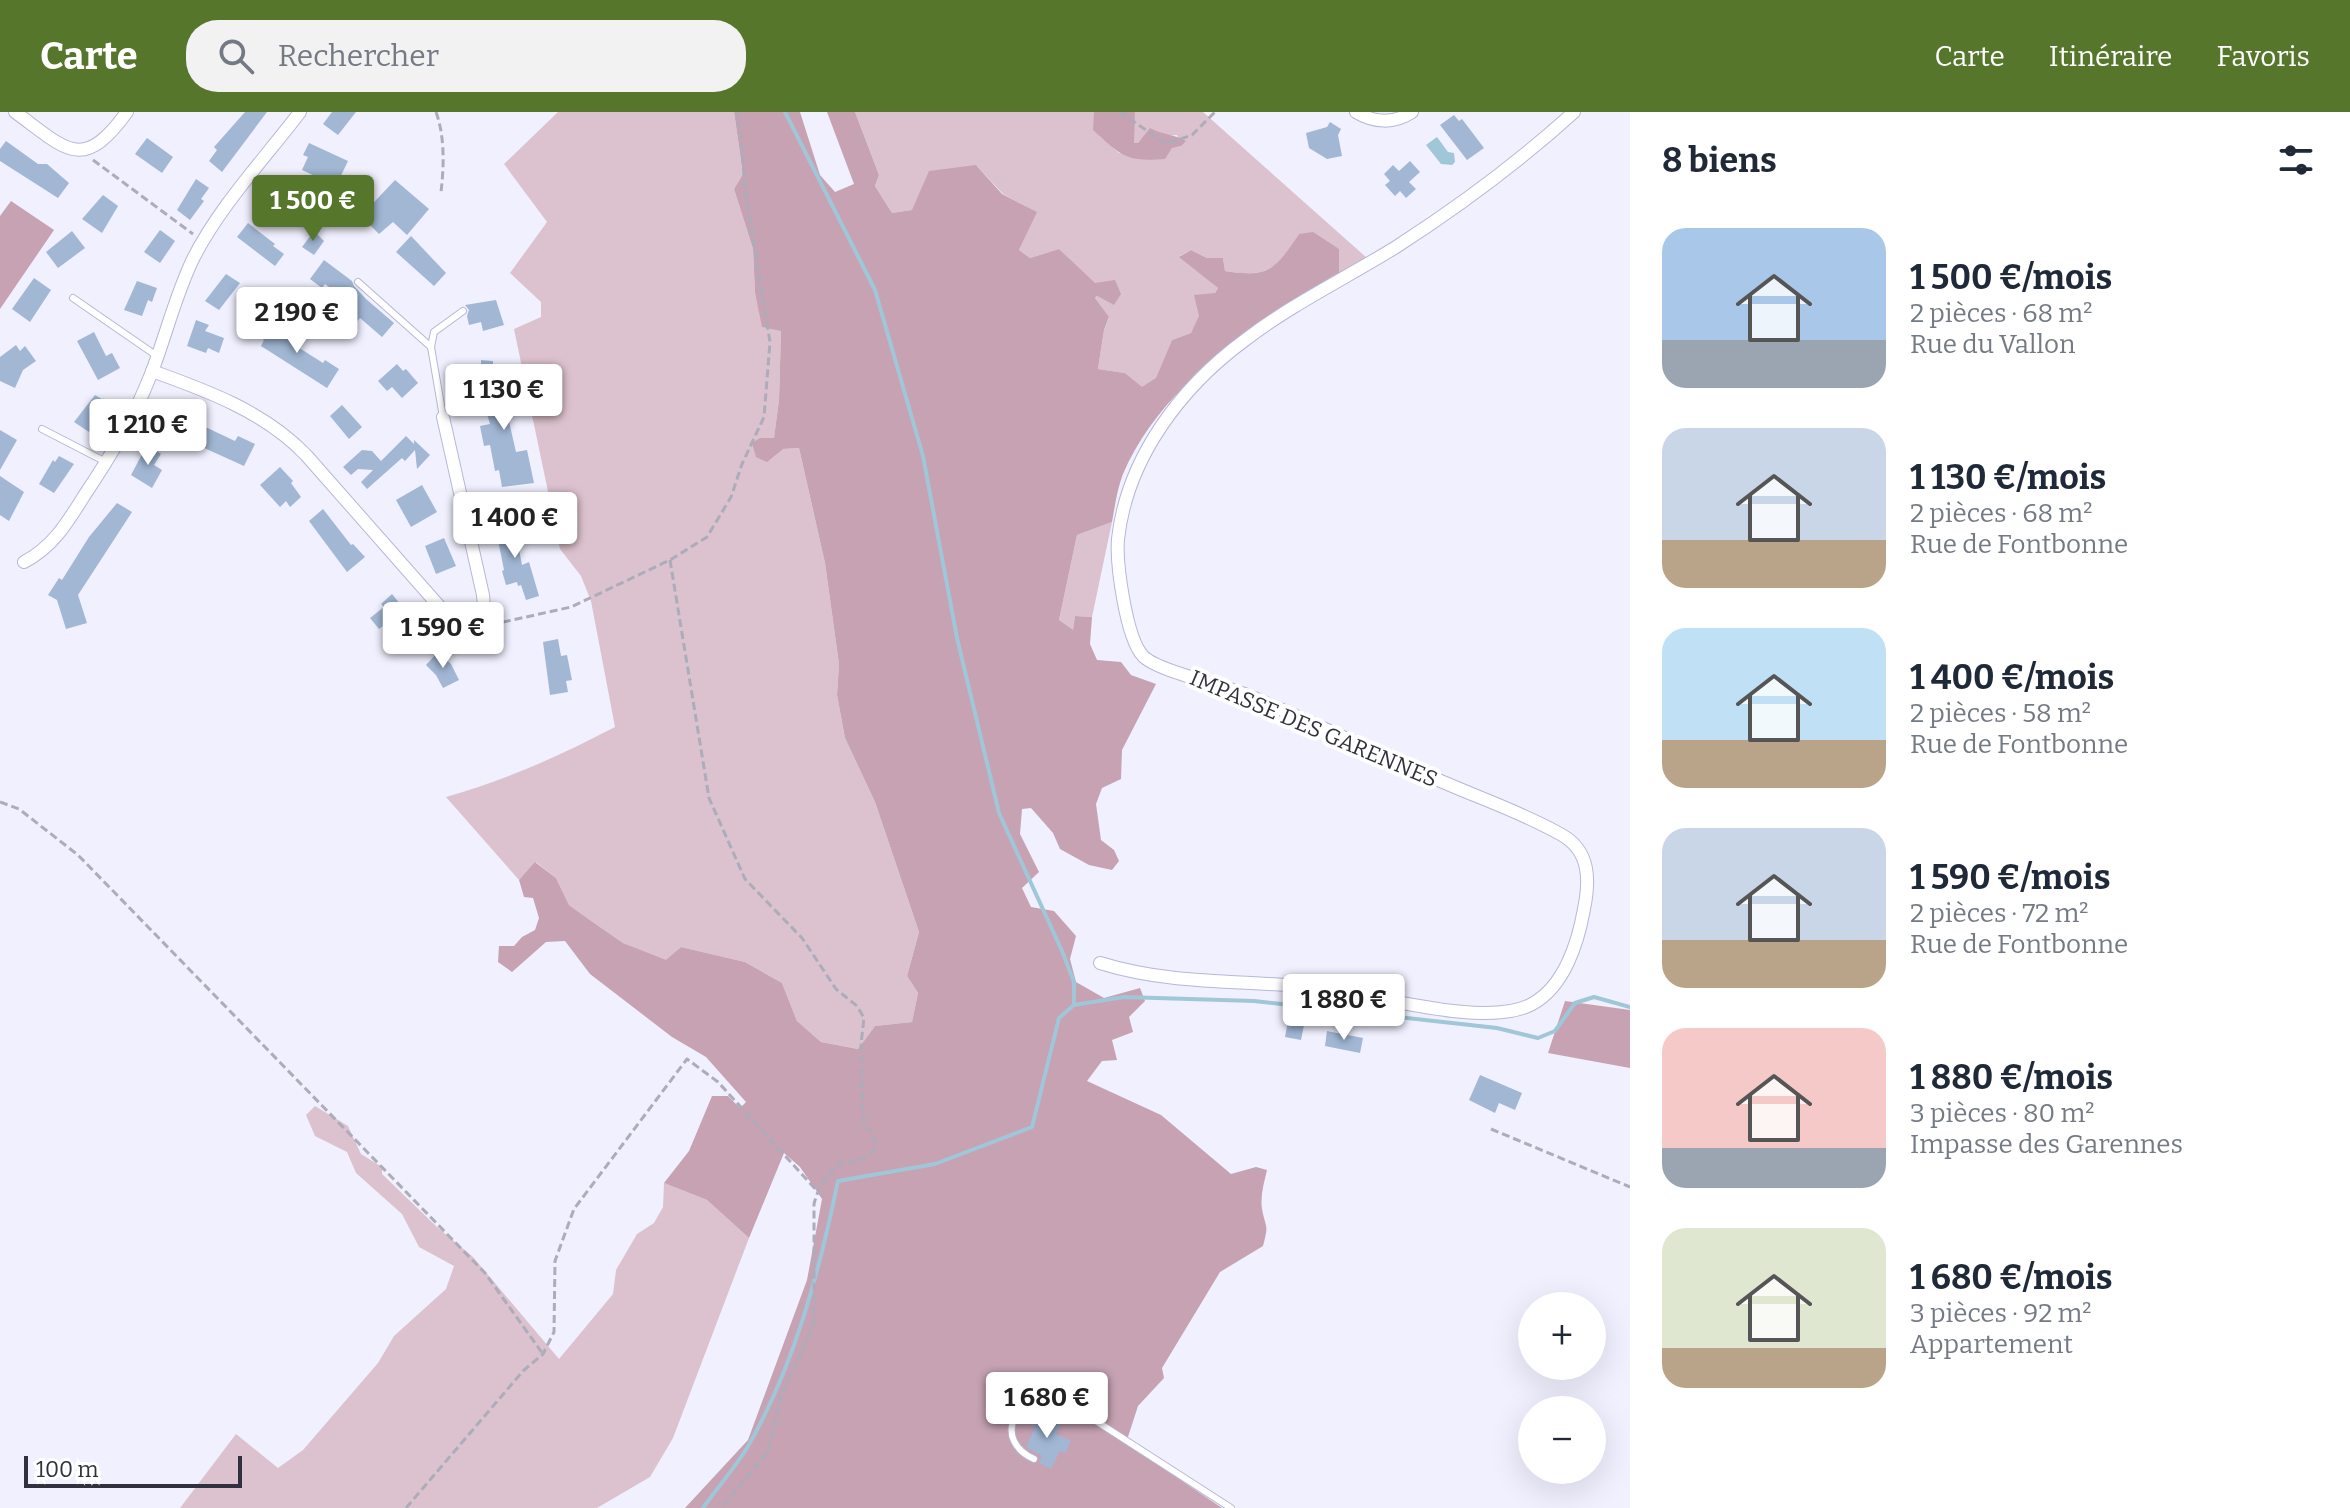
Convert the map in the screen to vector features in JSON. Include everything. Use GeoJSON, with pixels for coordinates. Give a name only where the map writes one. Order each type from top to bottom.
{"type":"FeatureCollection","features":[{"type":"Feature","properties":{"kind":"street"},"geometry":{"type":"LineString","coordinates":[[15,112],[62,146],[81,151],[100,143],[127,112]]}},
{"type":"Feature","properties":{"kind":"street"},"geometry":{"type":"LineString","coordinates":[[24,562],[38,555],[62,532],[106,462],[128,426],[152,371],[183,280],[203,241],[300,112]]}},
{"type":"Feature","properties":{"kind":"street"},"geometry":{"type":"LineString","coordinates":[[1356,112],[1379,121],[1412,112]]}},
{"type":"Feature","properties":{"kind":"street","name":"IMPASSE DES GARENNES"},"geometry":{"type":"LineString","coordinates":[[1100,963],[1138,975],[1312,987],[1401,1004],[1499,1014],[1532,1005],[1563,972],[1580,927],[1587,893],[1585,863],[1574,843],[1501,807],[1245,694],[1152,663],[1139,651],[1136,642],[1123,599],[1117,553],[1131,482],[1146,450],[1170,415],[1216,365],[1255,333],[1454,207],[1574,112]]}},
{"type":"Feature","properties":{"kind":"street"},"geometry":{"type":"LineString","coordinates":[[152,371],[242,408],[282,431],[446,614],[476,620],[484,607],[483,595],[443,417]]}},
{"type":"Feature","properties":{"kind":"lane"},"geometry":{"type":"LineString","coordinates":[[358,282],[431,347]]}},
{"type":"Feature","properties":{"kind":"lane"},"geometry":{"type":"LineString","coordinates":[[73,298],[157,356]]}},
{"type":"Feature","properties":{"kind":"lane"},"geometry":{"type":"LineString","coordinates":[[443,417],[431,347],[434,332],[463,311]]}},
{"type":"Feature","properties":{"kind":"lane"},"geometry":{"type":"LineString","coordinates":[[42,429],[106,462]]}},
{"type":"Feature","properties":{"kind":"lane"},"geometry":{"type":"LineString","coordinates":[[1034,1459],[1018,1449],[1013,1440],[1012,1423],[1016,1416],[1036,1405],[1068,1405],[1231,1508]]}},
{"type":"Feature","properties":{"kind":"path"},"geometry":{"type":"LineString","coordinates":[[436,112],[444,171],[441,192]]}},
{"type":"Feature","properties":{"kind":"path"},"geometry":{"type":"LineString","coordinates":[[476,620],[499,623],[571,607],[670,560],[707,537],[731,497],[742,464],[764,417],[770,342],[746,195],[738,112]]}},
{"type":"Feature","properties":{"kind":"path"},"geometry":{"type":"LineString","coordinates":[[1119,112],[1167,144],[1192,135],[1215,112]]}},
{"type":"Feature","properties":{"kind":"path"},"geometry":{"type":"LineString","coordinates":[[81,151],[203,241]]}},
{"type":"Feature","properties":{"kind":"path"},"geometry":{"type":"LineString","coordinates":[[670,560],[709,798],[745,879],[802,938],[836,989],[857,1006],[864,1018],[861,1044],[862,1112],[876,1147],[868,1158],[842,1162],[823,1180],[814,1204],[814,1325],[781,1395],[768,1452],[721,1508]]}},
{"type":"Feature","properties":{"kind":"path"},"geometry":{"type":"LineString","coordinates":[[0,802],[19,809],[78,855],[485,1273],[543,1354]]}},
{"type":"Feature","properties":{"kind":"path"},"geometry":{"type":"LineString","coordinates":[[406,1508],[523,1371],[543,1354],[554,1332],[555,1261],[574,1209],[687,1059],[718,1082],[818,1192]]}},
{"type":"Feature","properties":{"kind":"path"},"geometry":{"type":"LineString","coordinates":[[1491,1129],[1630,1187]]}},
{"type":"Feature","properties":{"kind":"shaded area"},"geometry":{"type":"Polygon","coordinates":[[[558,112],[734,112],[743,174],[734,189],[753,249],[755,293],[763,327],[781,330],[779,400],[774,439],[783,449],[799,448],[825,563],[839,664],[837,695],[845,738],[875,802],[919,932],[907,976],[918,993],[912,1022],[875,1026],[858,1049],[821,1042],[797,1021],[782,983],[745,962],[681,947],[666,961],[623,943],[569,905],[556,878],[536,862],[519,880],[446,797],[491,783],[615,727],[591,601],[581,576],[560,549],[514,329],[541,317],[541,302],[510,273],[547,222],[504,164],[558,112]]]}},
{"type":"Feature","properties":{"kind":"shaded area"},"geometry":{"type":"Polygon","coordinates":[[[734,112],[800,112],[820,175],[835,192],[854,184],[827,112],[855,112],[879,175],[875,186],[892,213],[912,210],[929,171],[976,165],[1002,194],[1037,212],[1019,250],[1030,258],[1059,249],[1095,283],[1115,280],[1121,294],[1114,305],[1097,296],[1095,298],[1109,317],[1098,369],[1125,373],[1142,387],[1156,378],[1172,340],[1191,333],[1199,316],[1194,295],[1215,293],[1218,288],[1179,257],[1191,250],[1207,258],[1223,258],[1225,271],[1252,273],[1262,272],[1277,263],[1299,234],[1313,232],[1339,249],[1339,273],[1245,335],[1187,383],[1140,441],[1123,474],[1112,522],[1077,535],[1059,620],[1073,630],[1075,616],[1092,617],[1090,644],[1097,660],[1121,662],[1131,675],[1156,684],[1122,750],[1121,779],[1102,788],[1096,804],[1101,840],[1114,850],[1119,861],[1112,870],[1089,865],[1060,849],[1053,833],[1031,808],[1022,809],[1020,834],[1039,872],[1022,888],[1031,907],[1054,911],[1076,936],[1070,959],[1076,982],[1104,998],[1140,988],[1145,1001],[1129,1017],[1133,1032],[1112,1040],[1117,1060],[1102,1061],[1087,1081],[1161,1115],[1231,1174],[1256,1167],[1267,1170],[1262,1199],[1266,1230],[1263,1246],[1220,1272],[1162,1368],[1164,1378],[1138,1406],[1126,1443],[1222,1508],[685,1508],[748,1440],[807,1280],[822,1199],[800,1167],[784,1153],[749,1238],[707,1200],[664,1183],[689,1151],[712,1096],[728,1096],[740,1108],[746,1102],[706,1057],[672,1037],[590,974],[565,941],[546,942],[512,972],[498,962],[499,946],[514,946],[535,930],[539,918],[533,898],[524,897],[519,880],[535,862],[556,878],[569,905],[623,943],[666,960],[681,947],[745,962],[782,983],[797,1021],[821,1042],[858,1049],[875,1026],[912,1022],[918,993],[907,976],[919,932],[875,802],[845,738],[837,695],[839,664],[825,563],[799,448],[783,449],[767,462],[756,457],[752,443],[760,438],[774,438],[779,400],[781,331],[762,327],[755,293],[753,249],[734,189],[743,174],[734,112]]]}},
{"type":"Feature","properties":{"kind":"shaded area"},"geometry":{"type":"Polygon","coordinates":[[[855,112],[1094,112],[1094,130],[1119,153],[1181,146],[1177,135],[1165,136],[1150,129],[1138,143],[1133,143],[1135,112],[1203,112],[1367,258],[1339,273],[1339,249],[1299,234],[1277,263],[1261,272],[1225,271],[1223,258],[1207,258],[1191,250],[1180,256],[1218,288],[1191,333],[1172,340],[1156,379],[1142,388],[1125,373],[1098,369],[1109,318],[1095,298],[1097,296],[1113,304],[1059,249],[1030,258],[1019,250],[1036,212],[1003,194],[976,165],[912,210],[892,213],[875,186],[879,175],[855,112]]]}},
{"type":"Feature","properties":{"kind":"shaded area"},"geometry":{"type":"Polygon","coordinates":[[[1094,112],[1135,112],[1134,143],[1138,143],[1150,128],[1186,141],[1172,148],[1165,159],[1132,158],[1118,151],[1093,130],[1094,112]]]}},
{"type":"Feature","properties":{"kind":"shaded area"},"geometry":{"type":"Polygon","coordinates":[[[11,201],[54,230],[0,309],[0,216],[11,201]]]}},
{"type":"Feature","properties":{"kind":"shaded area"},"geometry":{"type":"Polygon","coordinates":[[[1112,522],[1092,617],[1075,616],[1073,631],[1059,620],[1077,535],[1112,522]]]}},
{"type":"Feature","properties":{"kind":"shaded area"},"geometry":{"type":"Polygon","coordinates":[[[1565,1001],[1630,1010],[1630,1068],[1548,1053],[1565,1001]]]}},
{"type":"Feature","properties":{"kind":"shaded area"},"geometry":{"type":"Polygon","coordinates":[[[315,1106],[348,1126],[361,1154],[382,1167],[382,1174],[473,1257],[559,1359],[613,1294],[616,1270],[637,1234],[654,1223],[663,1207],[664,1183],[707,1200],[749,1238],[673,1438],[650,1477],[597,1508],[180,1508],[236,1434],[278,1468],[303,1450],[378,1363],[394,1336],[446,1289],[454,1266],[419,1247],[402,1214],[356,1173],[347,1152],[315,1136],[306,1115],[315,1106]]]}},
{"type":"Feature","properties":{"kind":"water"},"geometry":{"type":"Polygon","coordinates":[[[1437,137],[1448,152],[1454,153],[1455,162],[1452,165],[1441,164],[1426,145],[1437,137]]]}},
{"type":"Feature","properties":{"kind":"building"},"geometry":{"type":"Polygon","coordinates":[[[245,112],[267,112],[222,172],[209,161],[217,150],[214,147],[245,112]]]}},
{"type":"Feature","properties":{"kind":"building"},"geometry":{"type":"Polygon","coordinates":[[[332,112],[356,112],[338,135],[323,124],[332,112]]]}},
{"type":"Feature","properties":{"kind":"building"},"geometry":{"type":"Polygon","coordinates":[[[1454,115],[1459,121],[1462,119],[1484,148],[1467,160],[1440,125],[1454,115]]]}},
{"type":"Feature","properties":{"kind":"building"},"geometry":{"type":"Polygon","coordinates":[[[1330,122],[1341,129],[1338,135],[1342,156],[1327,159],[1309,148],[1306,133],[1327,127],[1330,122]]]}},
{"type":"Feature","properties":{"kind":"building"},"geometry":{"type":"Polygon","coordinates":[[[147,138],[173,157],[162,173],[135,154],[147,138]]]}},
{"type":"Feature","properties":{"kind":"building"},"geometry":{"type":"Polygon","coordinates":[[[6,141],[38,164],[47,164],[69,183],[58,198],[0,161],[0,149],[6,141]]]}},
{"type":"Feature","properties":{"kind":"building"},"geometry":{"type":"Polygon","coordinates":[[[309,143],[348,161],[336,186],[302,170],[308,157],[303,155],[309,143]]]}},
{"type":"Feature","properties":{"kind":"building"},"geometry":{"type":"Polygon","coordinates":[[[1410,161],[1420,172],[1409,182],[1416,189],[1406,198],[1400,191],[1395,196],[1385,185],[1390,181],[1384,174],[1393,165],[1399,171],[1410,161]]]}},
{"type":"Feature","properties":{"kind":"building"},"geometry":{"type":"Polygon","coordinates":[[[282,178],[314,202],[300,221],[270,193],[282,178]]]}},
{"type":"Feature","properties":{"kind":"building"},"geometry":{"type":"Polygon","coordinates":[[[196,179],[209,188],[190,220],[177,210],[196,179]]]}},
{"type":"Feature","properties":{"kind":"building"},"geometry":{"type":"Polygon","coordinates":[[[395,180],[429,209],[407,235],[393,222],[379,234],[361,216],[395,180]]]}},
{"type":"Feature","properties":{"kind":"building"},"geometry":{"type":"Polygon","coordinates":[[[103,195],[118,206],[102,233],[82,219],[103,195]]]}},
{"type":"Feature","properties":{"kind":"building"},"geometry":{"type":"Polygon","coordinates":[[[248,223],[284,254],[275,266],[237,237],[248,223]]]}},
{"type":"Feature","properties":{"kind":"building"},"geometry":{"type":"Polygon","coordinates":[[[160,230],[175,241],[160,263],[144,252],[160,230]]]}},
{"type":"Feature","properties":{"kind":"building"},"geometry":{"type":"Polygon","coordinates":[[[72,231],[85,248],[58,268],[46,252],[72,231]]]}},
{"type":"Feature","properties":{"kind":"building"},"geometry":{"type":"Polygon","coordinates":[[[314,231],[324,241],[314,255],[302,247],[314,231]]]}},
{"type":"Feature","properties":{"kind":"building"},"geometry":{"type":"Polygon","coordinates":[[[411,236],[446,273],[434,286],[396,252],[411,236]]]}},
{"type":"Feature","properties":{"kind":"building"},"geometry":{"type":"Polygon","coordinates":[[[324,260],[352,281],[366,299],[394,323],[382,337],[360,318],[346,334],[335,325],[339,319],[336,316],[349,302],[325,284],[322,288],[310,279],[324,260]]]}},
{"type":"Feature","properties":{"kind":"building"},"geometry":{"type":"Polygon","coordinates":[[[226,274],[240,283],[219,310],[205,301],[226,274]]]}},
{"type":"Feature","properties":{"kind":"building"},"geometry":{"type":"Polygon","coordinates":[[[34,278],[51,290],[30,322],[12,309],[34,278]]]}},
{"type":"Feature","properties":{"kind":"building"},"geometry":{"type":"Polygon","coordinates":[[[137,281],[157,288],[142,316],[124,310],[137,281]]]}},
{"type":"Feature","properties":{"kind":"building"},"geometry":{"type":"Polygon","coordinates":[[[496,300],[504,325],[483,331],[481,322],[469,325],[469,310],[465,305],[496,300]]]}},
{"type":"Feature","properties":{"kind":"building"},"geometry":{"type":"Polygon","coordinates":[[[196,320],[209,325],[205,331],[224,338],[219,353],[208,348],[206,353],[187,346],[196,320]]]}},
{"type":"Feature","properties":{"kind":"building"},"geometry":{"type":"Polygon","coordinates":[[[269,322],[297,338],[293,344],[339,369],[327,388],[261,346],[264,340],[260,337],[269,322]]]}},
{"type":"Feature","properties":{"kind":"building"},"geometry":{"type":"Polygon","coordinates":[[[94,332],[106,356],[112,353],[120,368],[98,380],[77,341],[94,332]]]}},
{"type":"Feature","properties":{"kind":"building"},"geometry":{"type":"Polygon","coordinates":[[[16,345],[20,351],[25,346],[36,361],[23,370],[15,388],[0,381],[0,357],[16,345]]]}},
{"type":"Feature","properties":{"kind":"building"},"geometry":{"type":"Polygon","coordinates":[[[481,360],[493,361],[493,368],[511,368],[510,395],[503,395],[516,452],[527,450],[534,483],[502,487],[490,445],[484,446],[480,426],[490,424],[487,414],[494,412],[496,383],[481,382],[481,360]]]}},
{"type":"Feature","properties":{"kind":"building"},"geometry":{"type":"Polygon","coordinates":[[[397,364],[418,383],[402,398],[392,387],[387,391],[378,381],[397,364]]]}},
{"type":"Feature","properties":{"kind":"building"},"geometry":{"type":"Polygon","coordinates":[[[95,395],[110,404],[89,432],[74,422],[95,395]]]}},
{"type":"Feature","properties":{"kind":"building"},"geometry":{"type":"Polygon","coordinates":[[[342,405],[362,427],[349,439],[330,416],[342,405]]]}},
{"type":"Feature","properties":{"kind":"building"},"geometry":{"type":"Polygon","coordinates":[[[169,410],[184,416],[191,413],[202,417],[199,424],[235,441],[238,436],[255,444],[244,466],[191,442],[189,447],[174,441],[178,431],[163,424],[169,410]]]}},
{"type":"Feature","properties":{"kind":"building"},"geometry":{"type":"Polygon","coordinates":[[[0,430],[17,440],[0,470],[0,430]]]}},
{"type":"Feature","properties":{"kind":"building"},"geometry":{"type":"Polygon","coordinates":[[[406,436],[430,455],[417,469],[415,450],[367,489],[361,482],[373,470],[358,469],[351,475],[343,467],[362,450],[372,451],[381,461],[406,436]]]}},
{"type":"Feature","properties":{"kind":"building"},"geometry":{"type":"Polygon","coordinates":[[[147,445],[161,454],[154,465],[162,470],[152,488],[131,475],[147,445]]]}},
{"type":"Feature","properties":{"kind":"building"},"geometry":{"type":"Polygon","coordinates":[[[59,456],[74,464],[54,493],[39,484],[53,460],[55,462],[59,456]]]}},
{"type":"Feature","properties":{"kind":"building"},"geometry":{"type":"Polygon","coordinates":[[[280,467],[293,481],[291,483],[301,497],[290,507],[286,501],[280,507],[260,485],[280,467]]]}},
{"type":"Feature","properties":{"kind":"building"},"geometry":{"type":"Polygon","coordinates":[[[0,476],[24,492],[9,521],[0,515],[0,476]]]}},
{"type":"Feature","properties":{"kind":"building"},"geometry":{"type":"Polygon","coordinates":[[[422,485],[437,512],[411,527],[396,500],[422,485]]]}},
{"type":"Feature","properties":{"kind":"building"},"geometry":{"type":"Polygon","coordinates":[[[117,503],[132,512],[78,595],[87,623],[66,629],[57,600],[48,595],[117,503]]]}},
{"type":"Feature","properties":{"kind":"building"},"geometry":{"type":"Polygon","coordinates":[[[323,509],[351,545],[365,557],[347,572],[309,521],[323,509]]]}},
{"type":"Feature","properties":{"kind":"building"},"geometry":{"type":"Polygon","coordinates":[[[513,518],[522,565],[529,562],[539,596],[526,600],[517,582],[506,585],[502,571],[498,521],[513,518]]]}},
{"type":"Feature","properties":{"kind":"building"},"geometry":{"type":"Polygon","coordinates":[[[444,538],[456,566],[436,574],[425,546],[444,538]]]}},
{"type":"Feature","properties":{"kind":"building"},"geometry":{"type":"Polygon","coordinates":[[[392,594],[412,619],[401,628],[393,618],[379,629],[370,618],[384,607],[381,604],[392,594]]]}},
{"type":"Feature","properties":{"kind":"building"},"geometry":{"type":"Polygon","coordinates":[[[558,639],[561,656],[567,655],[572,680],[566,681],[568,692],[550,695],[543,642],[558,639]]]}},
{"type":"Feature","properties":{"kind":"building"},"geometry":{"type":"Polygon","coordinates":[[[438,652],[451,664],[459,680],[443,688],[426,665],[438,652]]]}},
{"type":"Feature","properties":{"kind":"building"},"geometry":{"type":"Polygon","coordinates":[[[1288,1021],[1304,1025],[1301,1040],[1285,1037],[1288,1021]]]}},
{"type":"Feature","properties":{"kind":"building"},"geometry":{"type":"Polygon","coordinates":[[[1327,1031],[1363,1038],[1360,1053],[1325,1046],[1327,1031]]]}},
{"type":"Feature","properties":{"kind":"building"},"geometry":{"type":"Polygon","coordinates":[[[1480,1075],[1522,1093],[1515,1110],[1499,1103],[1495,1113],[1469,1100],[1480,1075]]]}},
{"type":"Feature","properties":{"kind":"building"},"geometry":{"type":"Polygon","coordinates":[[[1037,1413],[1061,1424],[1056,1434],[1071,1441],[1065,1453],[1060,1451],[1051,1469],[1039,1463],[1042,1456],[1026,1447],[1035,1427],[1031,1425],[1037,1413]]]}},
{"type":"Feature","properties":{"kind":"waterway"},"geometry":{"type":"LineString","coordinates":[[785,112],[875,290],[923,456],[957,638],[999,813],[1062,951],[1074,982],[1074,1005]]}},
{"type":"Feature","properties":{"kind":"waterway"},"geometry":{"type":"LineString","coordinates":[[703,1508],[747,1448],[778,1385],[803,1319],[838,1181],[935,1164],[1032,1127],[1059,1018],[1074,1005],[1124,997],[1254,1001],[1497,1028],[1538,1038],[1555,1031],[1575,1003],[1594,997],[1630,1007]]}}]}
